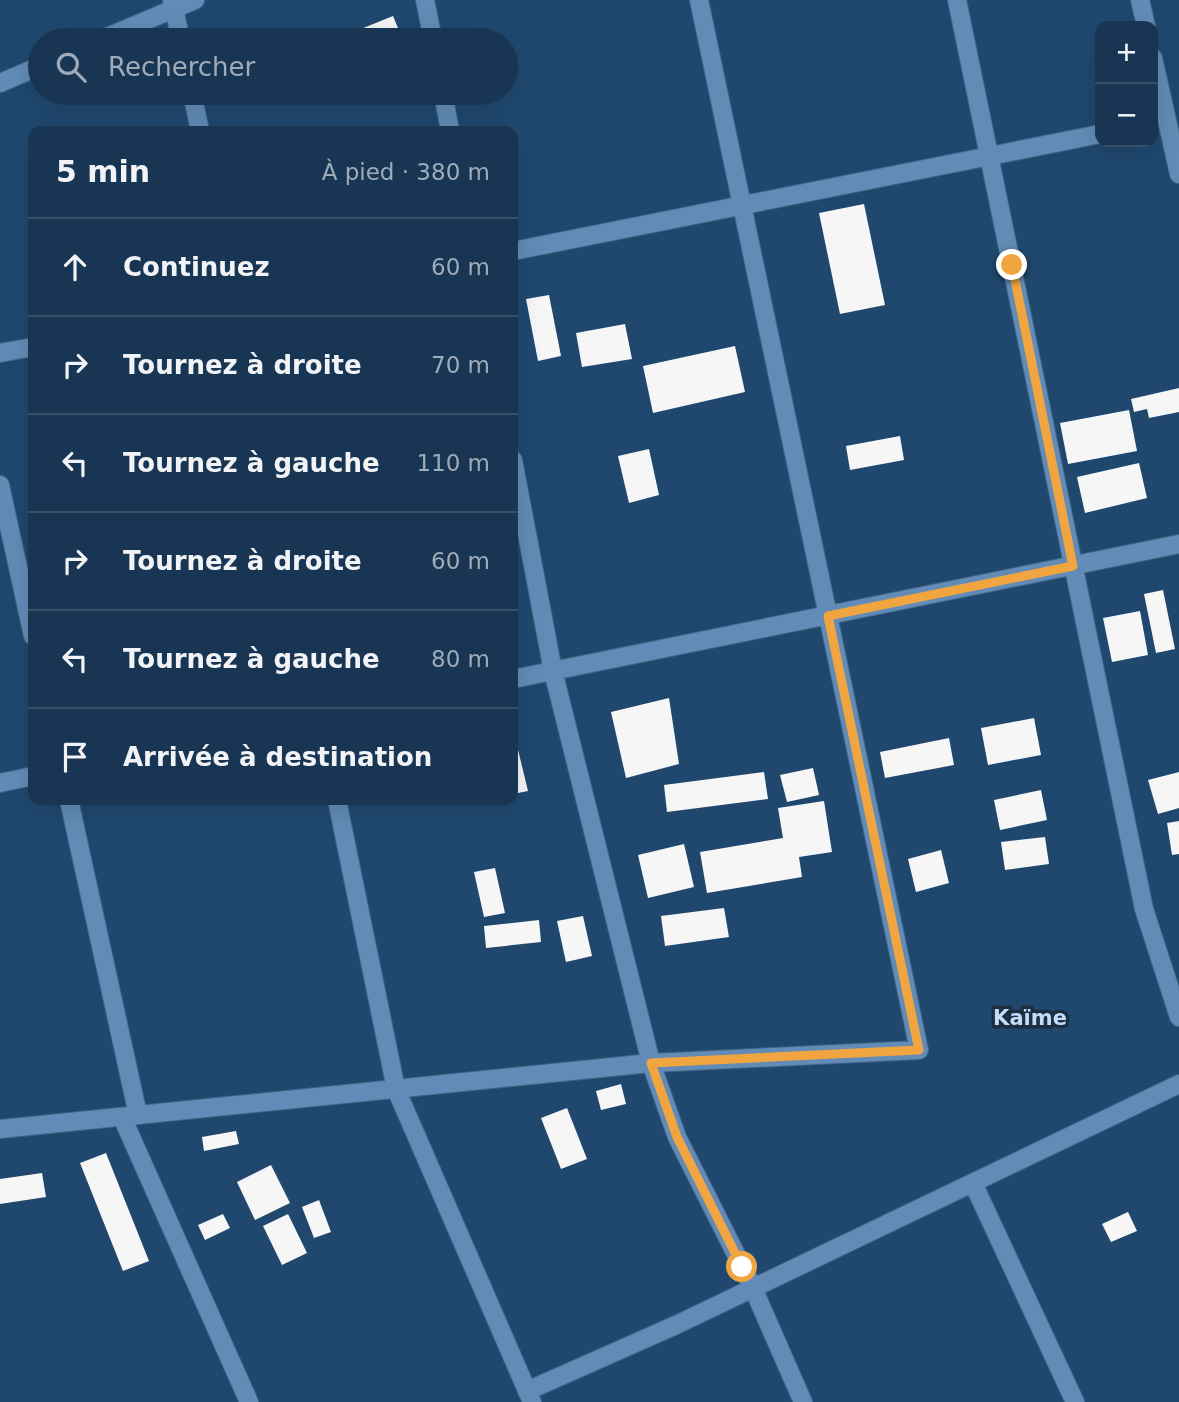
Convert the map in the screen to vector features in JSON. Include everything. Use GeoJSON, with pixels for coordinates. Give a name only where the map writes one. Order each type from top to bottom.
{"type":"FeatureCollection","features":[{"type":"Feature","properties":{"kind":"street"},"geometry":{"type":"LineString","coordinates":[[124,28],[173,4],[195,0]]}},
{"type":"Feature","properties":{"kind":"street"},"geometry":{"type":"LineString","coordinates":[[425,0],[431,28]]}},
{"type":"Feature","properties":{"kind":"street"},"geometry":{"type":"LineString","coordinates":[[0,1129],[651,1063],[919,1050],[699,0]]}},
{"type":"Feature","properties":{"kind":"street"},"geometry":{"type":"LineString","coordinates":[[957,0],[1144,909],[1179,1017]]}},
{"type":"Feature","properties":{"kind":"street"},"geometry":{"type":"LineString","coordinates":[[1140,0],[1145,21]]}},
{"type":"Feature","properties":{"kind":"street"},"geometry":{"type":"LineString","coordinates":[[173,4],[178,28]]}},
{"type":"Feature","properties":{"kind":"street"},"geometry":{"type":"LineString","coordinates":[[0,83],[28,71]]}},
{"type":"Feature","properties":{"kind":"street"},"geometry":{"type":"LineString","coordinates":[[1156,84],[1160,121],[1179,174]]}},
{"type":"Feature","properties":{"kind":"street"},"geometry":{"type":"LineString","coordinates":[[195,105],[199,126]]}},
{"type":"Feature","properties":{"kind":"street"},"geometry":{"type":"LineString","coordinates":[[445,105],[449,126]]}},
{"type":"Feature","properties":{"kind":"street"},"geometry":{"type":"LineString","coordinates":[[518,250],[1095,135]]}},
{"type":"Feature","properties":{"kind":"street"},"geometry":{"type":"LineString","coordinates":[[0,354],[28,348]]}},
{"type":"Feature","properties":{"kind":"street"},"geometry":{"type":"LineString","coordinates":[[0,485],[28,613]]}},
{"type":"Feature","properties":{"kind":"street"},"geometry":{"type":"LineString","coordinates":[[518,486],[553,671],[651,1063],[677,1137],[753,1288],[803,1402]]}},
{"type":"Feature","properties":{"kind":"street"},"geometry":{"type":"LineString","coordinates":[[518,678],[1179,544]]}},
{"type":"Feature","properties":{"kind":"street"},"geometry":{"type":"LineString","coordinates":[[0,783],[28,777]]}},
{"type":"Feature","properties":{"kind":"street"},"geometry":{"type":"LineString","coordinates":[[70,805],[130,1116],[249,1402]]}},
{"type":"Feature","properties":{"kind":"street"},"geometry":{"type":"LineString","coordinates":[[338,805],[396,1089],[530,1396],[1179,1084]]}},
{"type":"Feature","properties":{"kind":"street"},"geometry":{"type":"LineString","coordinates":[[973,1183],[1075,1402]]}},
{"type":"Feature","properties":{"kind":"building"},"geometry":{"type":"Polygon","coordinates":[[[393,16],[398,28],[363,28],[393,16]]]}},
{"type":"Feature","properties":{"kind":"building"},"geometry":{"type":"Polygon","coordinates":[[[864,204],[885,305],[840,314],[819,213],[864,204]]]}},
{"type":"Feature","properties":{"kind":"building"},"geometry":{"type":"Polygon","coordinates":[[[549,295],[561,356],[538,361],[526,299],[549,295]]]}},
{"type":"Feature","properties":{"kind":"building"},"geometry":{"type":"Polygon","coordinates":[[[625,324],[632,359],[582,367],[576,333],[625,324]]]}},
{"type":"Feature","properties":{"kind":"building"},"geometry":{"type":"Polygon","coordinates":[[[735,346],[745,392],[653,413],[643,366],[735,346]]]}},
{"type":"Feature","properties":{"kind":"building"},"geometry":{"type":"Polygon","coordinates":[[[1179,388],[1179,412],[1149,418],[1147,409],[1134,412],[1131,399],[1179,388]]]}},
{"type":"Feature","properties":{"kind":"building"},"geometry":{"type":"Polygon","coordinates":[[[1129,410],[1137,451],[1068,464],[1060,423],[1129,410]]]}},
{"type":"Feature","properties":{"kind":"building"},"geometry":{"type":"Polygon","coordinates":[[[900,436],[904,460],[850,470],[846,446],[900,436]]]}},
{"type":"Feature","properties":{"kind":"building"},"geometry":{"type":"Polygon","coordinates":[[[649,449],[659,495],[629,503],[618,456],[649,449]]]}},
{"type":"Feature","properties":{"kind":"building"},"geometry":{"type":"Polygon","coordinates":[[[1139,463],[1147,498],[1085,513],[1077,477],[1139,463]]]}},
{"type":"Feature","properties":{"kind":"building"},"geometry":{"type":"Polygon","coordinates":[[[1163,590],[1175,649],[1156,653],[1144,594],[1163,590]]]}},
{"type":"Feature","properties":{"kind":"building"},"geometry":{"type":"Polygon","coordinates":[[[1140,611],[1148,655],[1112,662],[1103,618],[1140,611]]]}},
{"type":"Feature","properties":{"kind":"building"},"geometry":{"type":"Polygon","coordinates":[[[669,698],[679,764],[626,778],[611,712],[669,698]]]}},
{"type":"Feature","properties":{"kind":"building"},"geometry":{"type":"Polygon","coordinates":[[[1034,718],[1041,755],[988,765],[981,728],[1034,718]]]}},
{"type":"Feature","properties":{"kind":"building"},"geometry":{"type":"Polygon","coordinates":[[[949,738],[954,765],[885,778],[880,752],[949,738]]]}},
{"type":"Feature","properties":{"kind":"building"},"geometry":{"type":"Polygon","coordinates":[[[518,750],[528,791],[518,793],[518,750]]]}},
{"type":"Feature","properties":{"kind":"building"},"geometry":{"type":"Polygon","coordinates":[[[813,768],[819,795],[787,802],[780,775],[813,768]]]}},
{"type":"Feature","properties":{"kind":"building"},"geometry":{"type":"Polygon","coordinates":[[[764,772],[768,799],[667,812],[664,785],[764,772]]]}},
{"type":"Feature","properties":{"kind":"building"},"geometry":{"type":"Polygon","coordinates":[[[1179,772],[1179,808],[1158,814],[1148,780],[1179,772]]]}},
{"type":"Feature","properties":{"kind":"building"},"geometry":{"type":"Polygon","coordinates":[[[1041,790],[1047,820],[1000,830],[994,800],[1041,790]]]}},
{"type":"Feature","properties":{"kind":"building"},"geometry":{"type":"Polygon","coordinates":[[[824,801],[832,852],[799,857],[802,877],[707,893],[700,852],[783,838],[778,808],[824,801]]]}},
{"type":"Feature","properties":{"kind":"building"},"geometry":{"type":"Polygon","coordinates":[[[1179,821],[1179,854],[1172,855],[1167,823],[1179,821]]]}},
{"type":"Feature","properties":{"kind":"building"},"geometry":{"type":"Polygon","coordinates":[[[1045,837],[1049,864],[1005,870],[1001,842],[1045,837]]]}},
{"type":"Feature","properties":{"kind":"building"},"geometry":{"type":"Polygon","coordinates":[[[684,844],[694,887],[648,898],[638,855],[684,844]]]}},
{"type":"Feature","properties":{"kind":"building"},"geometry":{"type":"Polygon","coordinates":[[[941,850],[949,883],[916,892],[908,859],[941,850]]]}},
{"type":"Feature","properties":{"kind":"building"},"geometry":{"type":"Polygon","coordinates":[[[495,868],[505,913],[484,917],[474,872],[495,868]]]}},
{"type":"Feature","properties":{"kind":"building"},"geometry":{"type":"Polygon","coordinates":[[[724,908],[729,937],[665,946],[661,916],[724,908]]]}},
{"type":"Feature","properties":{"kind":"building"},"geometry":{"type":"Polygon","coordinates":[[[583,916],[592,956],[566,962],[557,921],[583,916]]]}},
{"type":"Feature","properties":{"kind":"building"},"geometry":{"type":"Polygon","coordinates":[[[539,920],[541,942],[486,948],[484,926],[539,920]]]}},
{"type":"Feature","properties":{"kind":"building"},"geometry":{"type":"Polygon","coordinates":[[[621,1084],[626,1104],[601,1110],[596,1091],[621,1084]]]}},
{"type":"Feature","properties":{"kind":"building"},"geometry":{"type":"Polygon","coordinates":[[[567,1108],[587,1159],[561,1169],[541,1118],[567,1108]]]}},
{"type":"Feature","properties":{"kind":"building"},"geometry":{"type":"Polygon","coordinates":[[[236,1131],[239,1144],[204,1151],[202,1137],[236,1131]]]}},
{"type":"Feature","properties":{"kind":"building"},"geometry":{"type":"Polygon","coordinates":[[[106,1153],[149,1261],[123,1271],[80,1163],[106,1153]]]}},
{"type":"Feature","properties":{"kind":"building"},"geometry":{"type":"Polygon","coordinates":[[[271,1165],[290,1203],[255,1220],[237,1182],[271,1165]]]}},
{"type":"Feature","properties":{"kind":"building"},"geometry":{"type":"Polygon","coordinates":[[[42,1173],[46,1197],[0,1204],[0,1179],[42,1173]]]}},
{"type":"Feature","properties":{"kind":"building"},"geometry":{"type":"Polygon","coordinates":[[[319,1200],[331,1232],[314,1238],[302,1207],[319,1200]]]}},
{"type":"Feature","properties":{"kind":"building"},"geometry":{"type":"Polygon","coordinates":[[[1128,1212],[1137,1231],[1111,1242],[1102,1224],[1128,1212]]]}},
{"type":"Feature","properties":{"kind":"building"},"geometry":{"type":"Polygon","coordinates":[[[223,1214],[230,1228],[205,1240],[198,1225],[223,1214]]]}},
{"type":"Feature","properties":{"kind":"building"},"geometry":{"type":"Polygon","coordinates":[[[288,1214],[307,1253],[282,1265],[263,1226],[288,1214]]]}},
{"type":"Feature","properties":{"kind":"district","name":"Kaïme"},"geometry":{"type":"Point","coordinates":[1030,1018]}},
{"type":"Feature","properties":{"kind":"route"},"geometry":{"type":"LineString","coordinates":[[742,1267],[677,1137],[651,1063],[919,1050],[828,616],[1073,566],[1012,265]]}}]}
